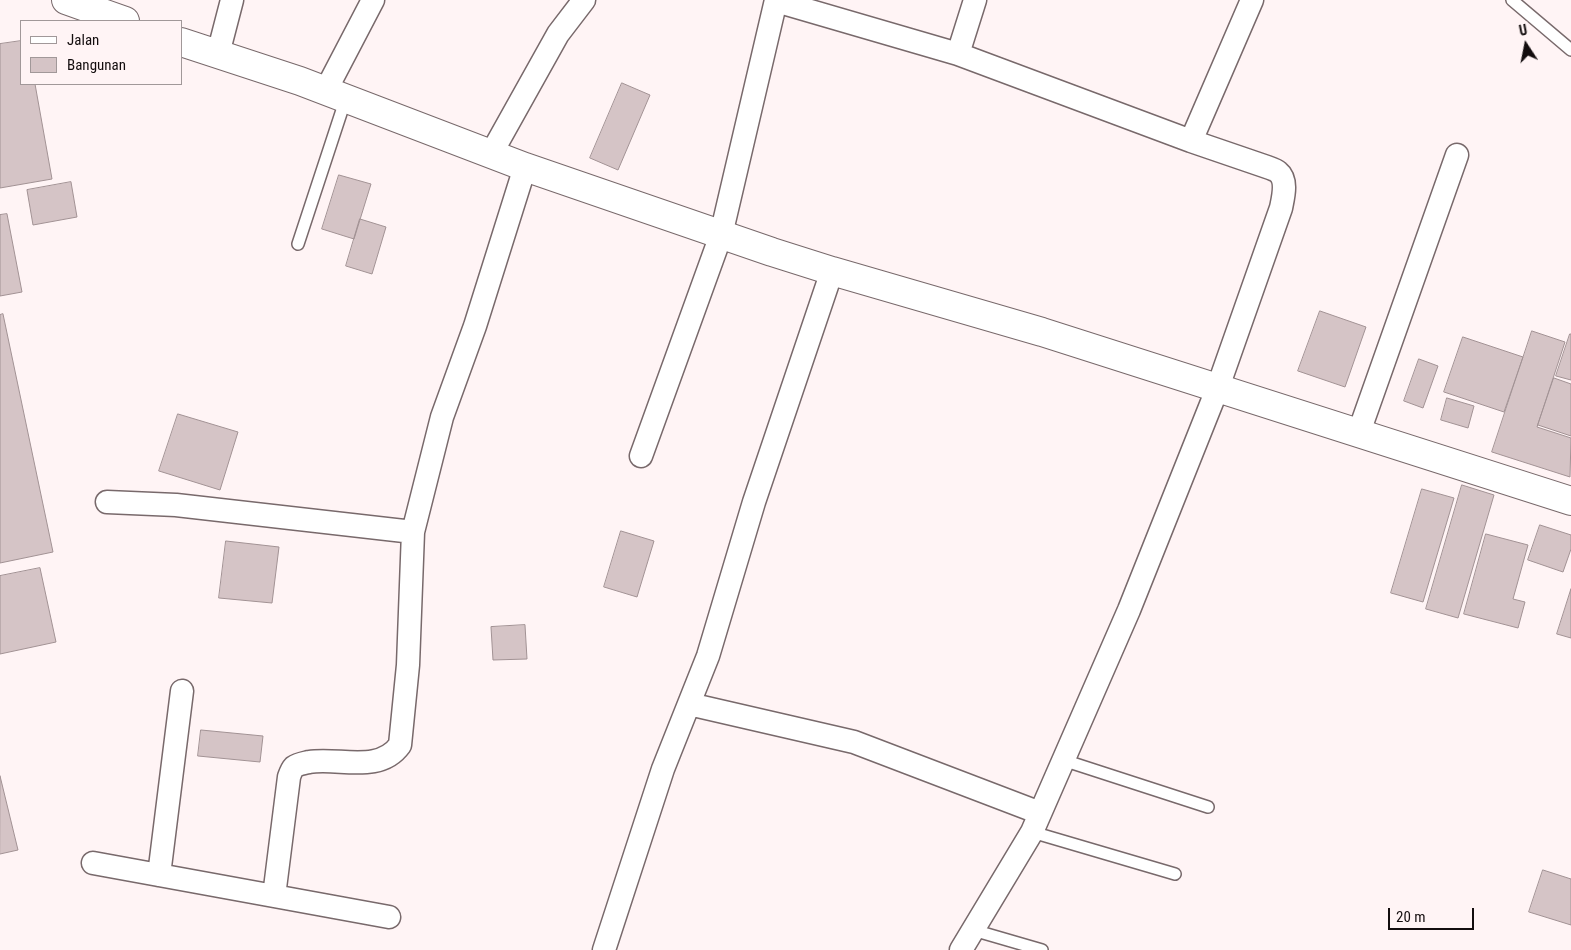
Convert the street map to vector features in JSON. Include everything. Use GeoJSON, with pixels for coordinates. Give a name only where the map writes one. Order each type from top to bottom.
{"type":"FeatureCollection","features":[{"type":"Feature","properties":{"kind":"street"},"geometry":{"type":"LineString","coordinates":[[66,0],[122,20]]}},
{"type":"Feature","properties":{"kind":"street"},"geometry":{"type":"LineString","coordinates":[[218,54],[232,0]]}},
{"type":"Feature","properties":{"kind":"street"},"geometry":{"type":"LineString","coordinates":[[336,94],[373,0]]}},
{"type":"Feature","properties":{"kind":"street"},"geometry":{"type":"LineString","coordinates":[[492,154],[558,34],[584,0]]}},
{"type":"Feature","properties":{"kind":"street"},"geometry":{"type":"LineString","coordinates":[[958,54],[975,0]]}},
{"type":"Feature","properties":{"kind":"street"},"geometry":{"type":"LineString","coordinates":[[1191,141],[1252,0]]}},
{"type":"Feature","properties":{"kind":"street"},"geometry":{"type":"LineString","coordinates":[[641,456],[721,235],[776,1],[958,54],[1191,141],[1254,162],[1278,172],[1282,178],[1284,192],[1281,208],[1218,387],[1129,610],[1036,822],[961,950]]}},
{"type":"Feature","properties":{"kind":"street"},"geometry":{"type":"LineString","coordinates":[[182,42],[336,94],[525,167],[721,235],[832,271],[1042,332],[1218,387],[1571,501]]}},
{"type":"Feature","properties":{"kind":"street"},"geometry":{"type":"LineString","coordinates":[[1359,432],[1457,155]]}},
{"type":"Feature","properties":{"kind":"street"},"geometry":{"type":"LineString","coordinates":[[274,896],[289,777],[294,767],[319,760],[379,761],[395,752],[400,745],[408,665],[413,532],[442,417],[476,326],[525,167]]}},
{"type":"Feature","properties":{"kind":"street"},"geometry":{"type":"LineString","coordinates":[[604,950],[663,769],[708,656],[754,502],[832,271]]}},
{"type":"Feature","properties":{"kind":"street"},"geometry":{"type":"LineString","coordinates":[[107,502],[176,506],[413,532]]}},
{"type":"Feature","properties":{"kind":"street"},"geometry":{"type":"LineString","coordinates":[[159,875],[182,691]]}},
{"type":"Feature","properties":{"kind":"street"},"geometry":{"type":"LineString","coordinates":[[689,704],[854,742],[1036,822]]}},
{"type":"Feature","properties":{"kind":"street"},"geometry":{"type":"LineString","coordinates":[[93,863],[389,917]]}},
{"type":"Feature","properties":{"kind":"lane"},"geometry":{"type":"LineString","coordinates":[[1512,0],[1571,50]]}},
{"type":"Feature","properties":{"kind":"lane"},"geometry":{"type":"LineString","coordinates":[[298,244],[336,94]]}},
{"type":"Feature","properties":{"kind":"lane"},"geometry":{"type":"LineString","coordinates":[[1063,760],[1208,807]]}},
{"type":"Feature","properties":{"kind":"lane"},"geometry":{"type":"LineString","coordinates":[[1036,822],[1175,874]]}},
{"type":"Feature","properties":{"kind":"lane"},"geometry":{"type":"LineString","coordinates":[[973,930],[1042,950]]}},
{"type":"Feature","properties":{"kind":"building"},"geometry":{"type":"Polygon","coordinates":[[[20,41],[20,85],[35,85],[52,179],[0,188],[0,44],[20,41]]]}},
{"type":"Feature","properties":{"kind":"building"},"geometry":{"type":"Polygon","coordinates":[[[622,83],[650,95],[618,170],[590,158],[622,83]]]}},
{"type":"Feature","properties":{"kind":"building"},"geometry":{"type":"Polygon","coordinates":[[[339,175],[371,184],[354,239],[322,229],[339,175]]]}},
{"type":"Feature","properties":{"kind":"building"},"geometry":{"type":"Polygon","coordinates":[[[71,182],[77,217],[33,225],[27,190],[71,182]]]}},
{"type":"Feature","properties":{"kind":"building"},"geometry":{"type":"Polygon","coordinates":[[[7,214],[22,292],[0,296],[0,215],[7,214]]]}},
{"type":"Feature","properties":{"kind":"building"},"geometry":{"type":"Polygon","coordinates":[[[360,219],[386,227],[372,274],[346,266],[360,219]]]}},
{"type":"Feature","properties":{"kind":"building"},"geometry":{"type":"Polygon","coordinates":[[[1320,311],[1366,327],[1345,387],[1298,371],[1320,311]]]}},
{"type":"Feature","properties":{"kind":"building"},"geometry":{"type":"Polygon","coordinates":[[[3,314],[53,552],[0,563],[0,315],[3,314]]]}},
{"type":"Feature","properties":{"kind":"building"},"geometry":{"type":"Polygon","coordinates":[[[1532,331],[1565,342],[1537,427],[1571,438],[1570,477],[1492,452],[1532,331]]]}},
{"type":"Feature","properties":{"kind":"building"},"geometry":{"type":"Polygon","coordinates":[[[1571,334],[1571,380],[1556,376],[1571,334]]]}},
{"type":"Feature","properties":{"kind":"building"},"geometry":{"type":"Polygon","coordinates":[[[1463,337],[1523,357],[1504,412],[1444,392],[1463,337]]]}},
{"type":"Feature","properties":{"kind":"building"},"geometry":{"type":"Polygon","coordinates":[[[1419,359],[1438,366],[1423,408],[1404,401],[1419,359]]]}},
{"type":"Feature","properties":{"kind":"building"},"geometry":{"type":"Polygon","coordinates":[[[1554,378],[1571,384],[1571,436],[1538,425],[1554,378]]]}},
{"type":"Feature","properties":{"kind":"building"},"geometry":{"type":"Polygon","coordinates":[[[1447,398],[1474,406],[1468,428],[1441,420],[1447,398]]]}},
{"type":"Feature","properties":{"kind":"building"},"geometry":{"type":"Polygon","coordinates":[[[178,414],[238,432],[220,490],[159,471],[178,414]]]}},
{"type":"Feature","properties":{"kind":"building"},"geometry":{"type":"Polygon","coordinates":[[[1462,485],[1494,495],[1458,618],[1426,609],[1462,485]]]}},
{"type":"Feature","properties":{"kind":"building"},"geometry":{"type":"Polygon","coordinates":[[[1422,489],[1454,498],[1423,602],[1391,593],[1422,489]]]}},
{"type":"Feature","properties":{"kind":"building"},"geometry":{"type":"Polygon","coordinates":[[[1540,525],[1571,535],[1571,549],[1563,572],[1528,560],[1540,525]]]}},
{"type":"Feature","properties":{"kind":"building"},"geometry":{"type":"Polygon","coordinates":[[[621,531],[654,541],[637,597],[604,587],[621,531]]]}},
{"type":"Feature","properties":{"kind":"building"},"geometry":{"type":"Polygon","coordinates":[[[1486,534],[1528,545],[1513,599],[1525,602],[1518,628],[1464,614],[1486,534]]]}},
{"type":"Feature","properties":{"kind":"building"},"geometry":{"type":"Polygon","coordinates":[[[226,541],[279,547],[272,603],[219,598],[226,541]]]}},
{"type":"Feature","properties":{"kind":"building"},"geometry":{"type":"Polygon","coordinates":[[[40,568],[56,642],[0,654],[0,576],[40,568]]]}},
{"type":"Feature","properties":{"kind":"building"},"geometry":{"type":"Polygon","coordinates":[[[1571,589],[1571,638],[1557,634],[1571,589]]]}},
{"type":"Feature","properties":{"kind":"building"},"geometry":{"type":"Polygon","coordinates":[[[525,625],[527,659],[493,660],[491,627],[525,625]]]}},
{"type":"Feature","properties":{"kind":"building"},"geometry":{"type":"Polygon","coordinates":[[[201,730],[263,736],[260,762],[198,756],[201,730]]]}},
{"type":"Feature","properties":{"kind":"building"},"geometry":{"type":"Polygon","coordinates":[[[0,776],[18,850],[0,854],[0,776]]]}},
{"type":"Feature","properties":{"kind":"building"},"geometry":{"type":"Polygon","coordinates":[[[1543,870],[1571,879],[1571,925],[1529,912],[1543,870]]]}}]}
